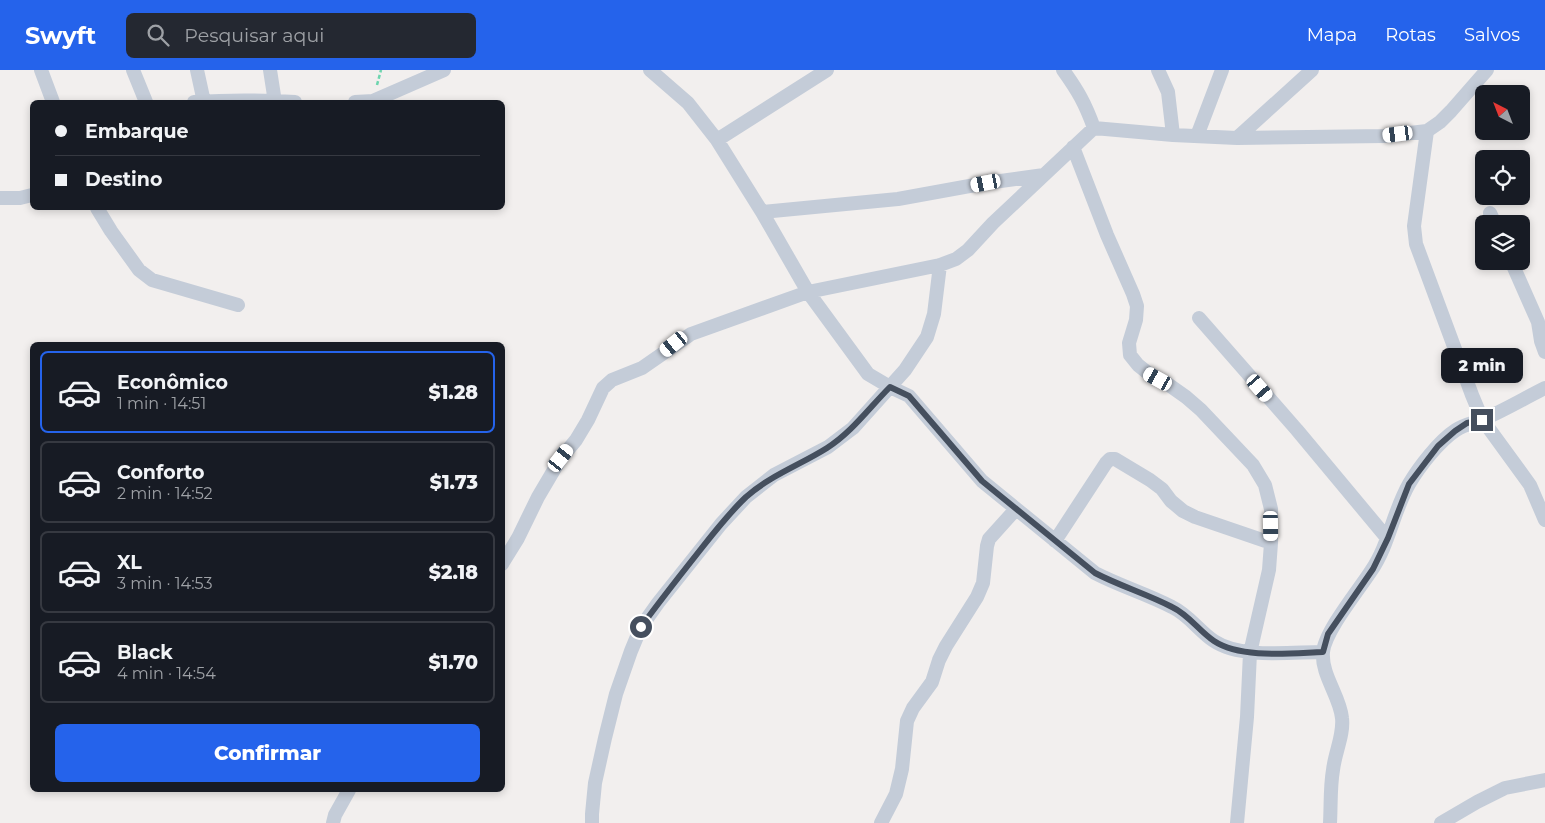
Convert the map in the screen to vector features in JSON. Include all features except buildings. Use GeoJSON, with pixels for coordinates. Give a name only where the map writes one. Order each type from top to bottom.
{"type":"FeatureCollection","features":[{"type":"Feature","properties":{"kind":"street"},"geometry":{"type":"LineString","coordinates":[[41,70],[52,100]]}},
{"type":"Feature","properties":{"kind":"street"},"geometry":{"type":"LineString","coordinates":[[134,70],[145,100]]}},
{"type":"Feature","properties":{"kind":"street"},"geometry":{"type":"LineString","coordinates":[[197,70],[201,100]]}},
{"type":"Feature","properties":{"kind":"street"},"geometry":{"type":"LineString","coordinates":[[270,70],[275,100]]}},
{"type":"Feature","properties":{"kind":"street"},"geometry":{"type":"LineString","coordinates":[[373,100],[444,70]]}},
{"type":"Feature","properties":{"kind":"street"},"geometry":{"type":"LineString","coordinates":[[717,140],[827,70]]}},
{"type":"Feature","properties":{"kind":"street"},"geometry":{"type":"LineString","coordinates":[[1062,70],[1075,86],[1084,102],[1094,128]]}},
{"type":"Feature","properties":{"kind":"street"},"geometry":{"type":"LineString","coordinates":[[1158,70],[1168,92],[1173,135]]}},
{"type":"Feature","properties":{"kind":"street"},"geometry":{"type":"LineString","coordinates":[[1197,136],[1222,70]]}},
{"type":"Feature","properties":{"kind":"street"},"geometry":{"type":"LineString","coordinates":[[1237,138],[1312,70]]}},
{"type":"Feature","properties":{"kind":"street"},"geometry":{"type":"LineString","coordinates":[[505,559],[561,458],[576,440],[588,420],[603,388],[612,380],[642,368],[691,334],[808,292],[940,265],[956,259],[968,250],[993,223],[1094,128],[1237,138],[1384,136],[1427,131],[1452,111],[1487,70]]}},
{"type":"Feature","properties":{"kind":"street"},"geometry":{"type":"LineString","coordinates":[[659,73],[688,103],[717,140],[762,212],[808,292],[868,374],[909,396],[982,481],[1095,573],[1115,584],[1174,607],[1214,641],[1250,653],[1323,652]]}},
{"type":"Feature","properties":{"kind":"street"},"geometry":{"type":"LineString","coordinates":[[1427,131],[1414,226],[1416,244],[1482,420],[1530,485],[1545,520]]}},
{"type":"Feature","properties":{"kind":"street"},"geometry":{"type":"LineString","coordinates":[[1073,147],[1137,306],[1136,320],[1129,343],[1130,354],[1138,365],[1186,397],[1253,465],[1265,485],[1270,509],[1271,543],[1269,570],[1250,653],[1247,717],[1237,823]]}},
{"type":"Feature","properties":{"kind":"street"},"geometry":{"type":"LineString","coordinates":[[762,212],[898,199],[986,183],[1044,175]]}},
{"type":"Feature","properties":{"kind":"street"},"geometry":{"type":"LineString","coordinates":[[0,198],[20,198],[30,196]]}},
{"type":"Feature","properties":{"kind":"street"},"geometry":{"type":"LineString","coordinates":[[98,210],[139,270],[152,280],[238,305]]}},
{"type":"Feature","properties":{"kind":"street"},"geometry":{"type":"LineString","coordinates":[[592,823],[595,783],[616,694],[641,627],[721,524],[746,497],[774,475],[828,447],[853,428],[905,370],[927,337],[934,314],[940,265]]}},
{"type":"Feature","properties":{"kind":"street"},"geometry":{"type":"LineString","coordinates":[[1515,270],[1538,322],[1545,352]]}},
{"type":"Feature","properties":{"kind":"street"},"geometry":{"type":"LineString","coordinates":[[1199,318],[1388,538]]}},
{"type":"Feature","properties":{"kind":"street"},"geometry":{"type":"LineString","coordinates":[[905,370],[909,396]]}},
{"type":"Feature","properties":{"kind":"street"},"geometry":{"type":"LineString","coordinates":[[868,374],[874,403]]}},
{"type":"Feature","properties":{"kind":"street"},"geometry":{"type":"LineString","coordinates":[[1330,823],[1332,772],[1342,730],[1342,716],[1324,665],[1323,652],[1328,634],[1373,569],[1388,538],[1409,484],[1420,467],[1438,446],[1467,423],[1482,420],[1545,388]]}},
{"type":"Feature","properties":{"kind":"street"},"geometry":{"type":"LineString","coordinates":[[1055,541],[1106,463],[1110,459],[1115,459],[1162,489],[1171,501],[1183,511],[1195,517],[1271,543]]}},
{"type":"Feature","properties":{"kind":"street"},"geometry":{"type":"LineString","coordinates":[[881,823],[896,794],[902,769],[908,721],[913,708],[932,682],[946,646],[977,597],[982,584],[989,539],[1016,509]]}},
{"type":"Feature","properties":{"kind":"street"},"geometry":{"type":"LineString","coordinates":[[1441,823],[1504,788],[1545,780]]}},
{"type":"Feature","properties":{"kind":"street"},"geometry":{"type":"LineString","coordinates":[[333,823],[349,792]]}},
{"type":"Feature","properties":{"kind":"route"},"geometry":{"type":"LineString","coordinates":[[641,627],[721,524],[746,497],[774,475],[828,447],[853,428],[890,387],[909,396],[982,481],[1095,573],[1115,584],[1174,607],[1214,641],[1225,646],[1250,653],[1323,652],[1328,634],[1373,569],[1388,538],[1409,484],[1420,467],[1438,446],[1455,431],[1467,423],[1482,420]]}}]}
